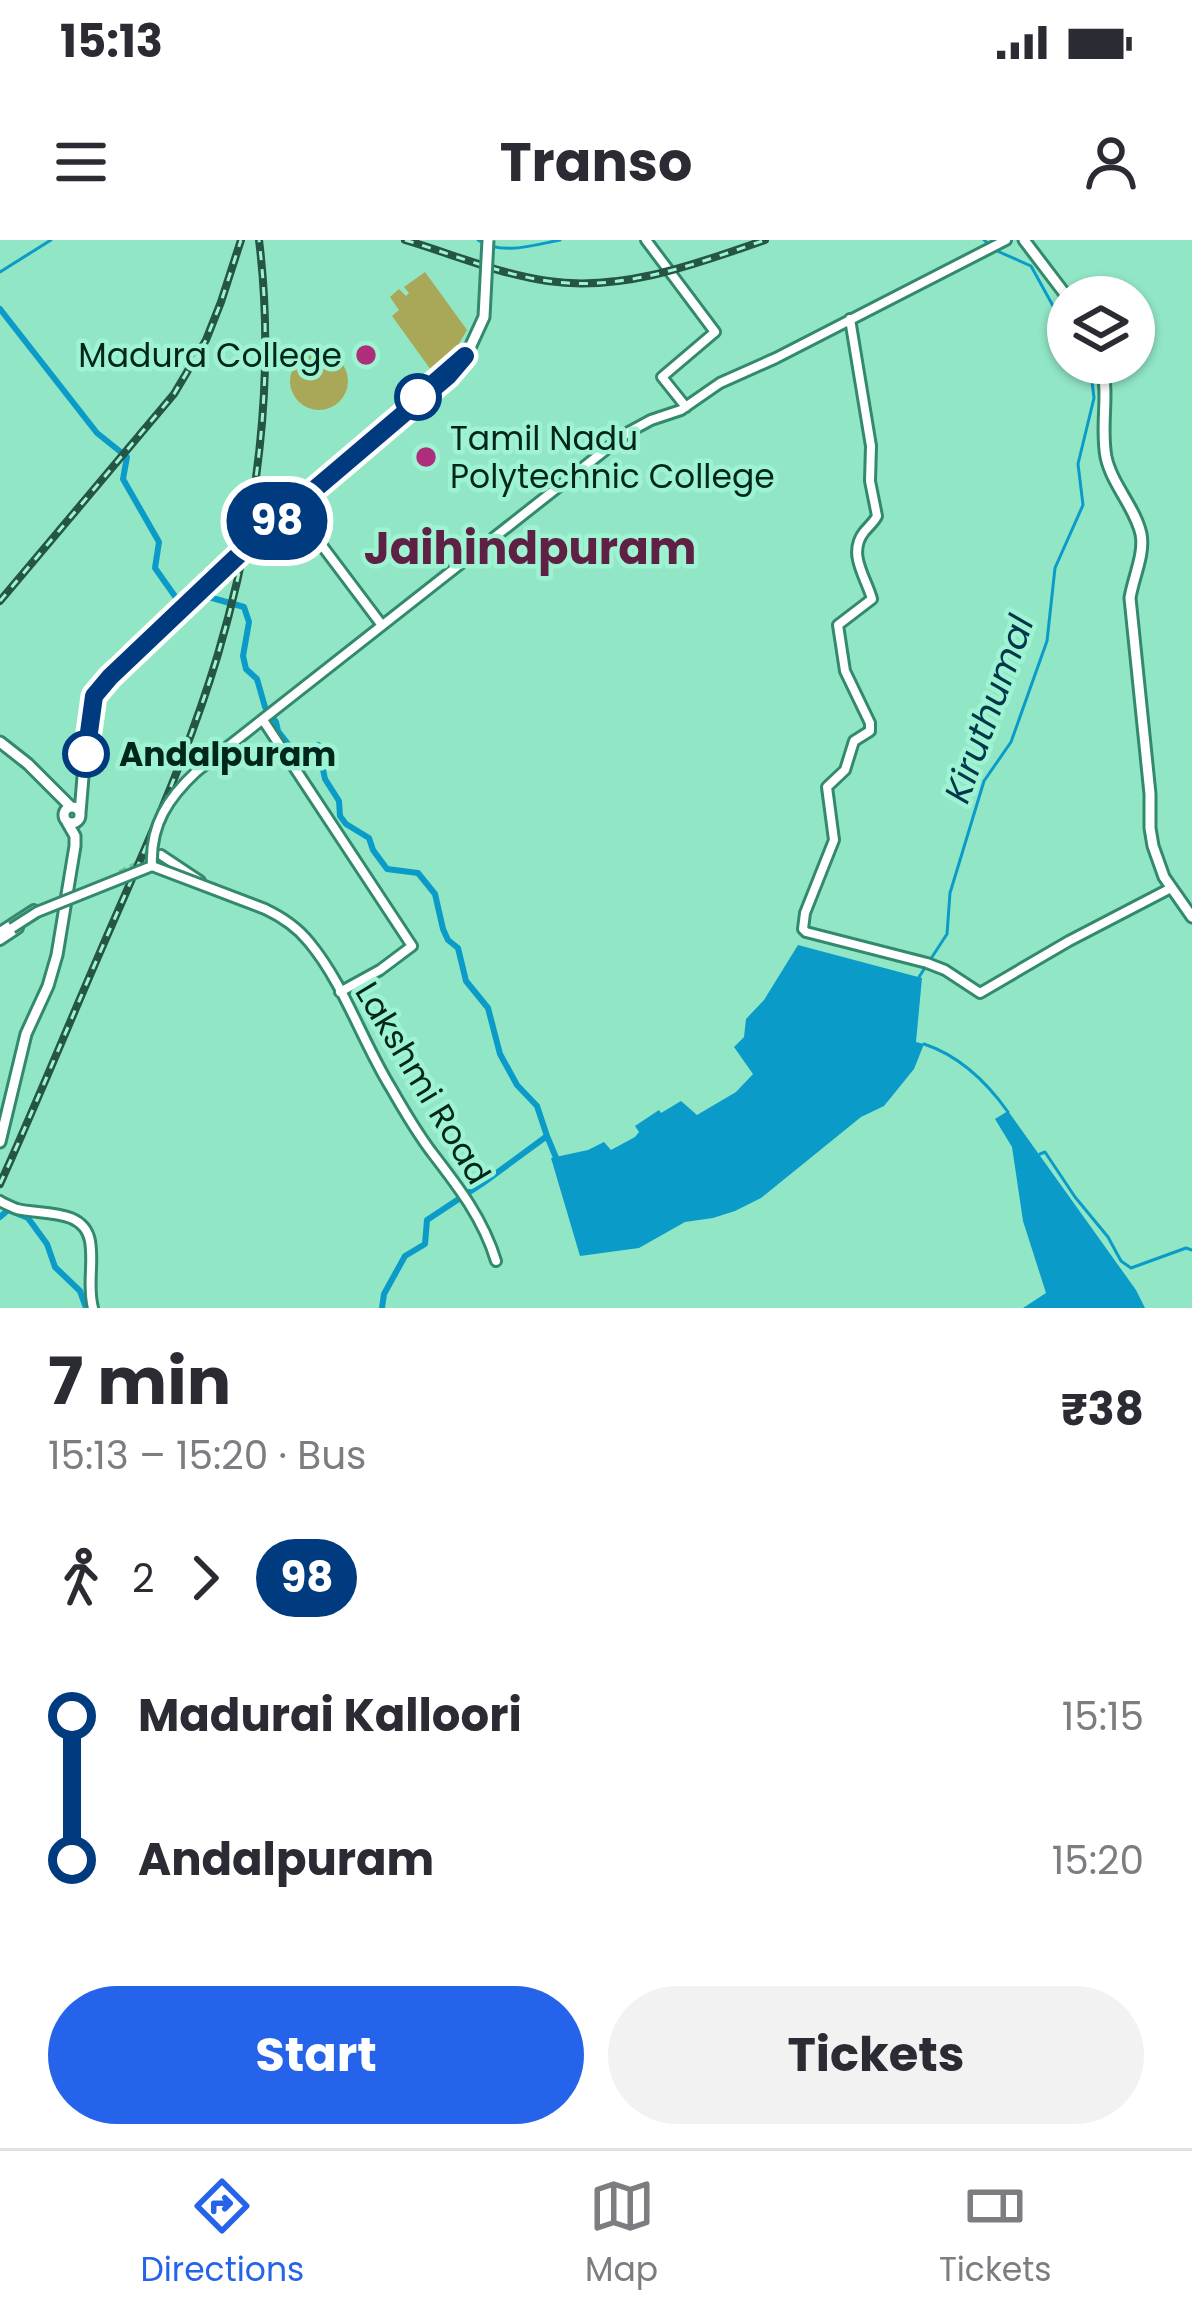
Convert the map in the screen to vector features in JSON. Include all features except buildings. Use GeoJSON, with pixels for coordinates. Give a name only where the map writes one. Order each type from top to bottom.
{"type":"FeatureCollection","features":[{"type":"Feature","properties":{"kind":"main road"},"geometry":{"type":"LineString","coordinates":[[0,1142],[26,1034],[48,986],[64,926],[72,885],[72,814],[82,793],[94,696],[304,497],[448,376],[466,355],[484,316],[488,240]]}},
{"type":"Feature","properties":{"kind":"main road"},"geometry":{"type":"LineString","coordinates":[[1026,240],[1053,276]]}},
{"type":"Feature","properties":{"kind":"main road"},"geometry":{"type":"LineString","coordinates":[[317,486],[466,355]]}},
{"type":"Feature","properties":{"kind":"main road"},"geometry":{"type":"LineString","coordinates":[[1105,384],[1106,454],[1141,532],[1130,598],[1150,828],[1158,866],[1192,917]]}},
{"type":"Feature","properties":{"kind":"main road"},"geometry":{"type":"LineString","coordinates":[[0,742],[72,814]]}},
{"type":"Feature","properties":{"kind":"street"},"geometry":{"type":"LineString","coordinates":[[646,240],[715,332],[662,377],[686,407]]}},
{"type":"Feature","properties":{"kind":"street"},"geometry":{"type":"LineString","coordinates":[[0,936],[37,912],[152,866],[152,849],[169,799],[197,771],[620,438],[998,245]]}},
{"type":"Feature","properties":{"kind":"street"},"geometry":{"type":"LineString","coordinates":[[850,319],[878,516],[857,545],[872,599],[838,625],[845,671],[870,731],[854,741],[844,770],[827,787],[834,840],[802,929],[929,964],[980,993],[1171,888]]}},
{"type":"Feature","properties":{"kind":"street"},"geometry":{"type":"LineString","coordinates":[[332,476],[304,505],[302,519],[381,624]]}},
{"type":"Feature","properties":{"kind":"street"},"geometry":{"type":"LineString","coordinates":[[268,716],[412,946],[340,992]]}},
{"type":"Feature","properties":{"kind":"street","name":"Lakshmi Road"},"geometry":{"type":"LineString","coordinates":[[161,855],[205,884],[274,910],[302,934],[322,960],[388,1084],[487,1230],[496,1261]]}},
{"type":"Feature","properties":{"kind":"street","name":"Lakshmi Road"},"geometry":{"type":"LineString","coordinates":[[152,866],[265,909],[302,934]]}},
{"type":"Feature","properties":{"kind":"street","name":"Lakshmi Road"},"geometry":{"type":"LineString","coordinates":[[183,872],[182,880],[274,916],[302,934]]}},
{"type":"Feature","properties":{"kind":"street"},"geometry":{"type":"LineString","coordinates":[[0,936],[120,874]]}},
{"type":"Feature","properties":{"kind":"street"},"geometry":{"type":"LineString","coordinates":[[0,936],[35,909],[62,898],[72,885],[84,891]]}},
{"type":"Feature","properties":{"kind":"street"},"geometry":{"type":"LineString","coordinates":[[0,1201],[15,1209],[44,1211],[79,1222],[87,1232],[93,1308]]}},
{"type":"Feature","properties":{"kind":"shaded area"},"geometry":{"type":"Polygon","coordinates":[[[425,272],[467,330],[453,354],[431,370],[392,316],[399,310],[390,297],[399,289],[406,296],[404,287],[425,272]]]}},
{"type":"Feature","properties":{"kind":"shaded area"},"geometry":{"type":"Polygon","coordinates":[[[319,352],[340,360],[348,381],[340,402],[319,410],[298,402],[290,381],[298,360],[319,352]]]}},
{"type":"Feature","properties":{"kind":"water"},"geometry":{"type":"Polygon","coordinates":[[[798,945],[922,978],[916,1042],[924,1044],[914,1069],[884,1106],[861,1117],[761,1198],[713,1218],[685,1222],[639,1248],[580,1256],[551,1158],[604,1142],[611,1150],[635,1137],[639,1132],[635,1126],[659,1110],[681,1101],[697,1115],[736,1092],[753,1074],[734,1047],[744,1037],[746,1019],[764,1000],[798,945]]]}},
{"type":"Feature","properties":{"kind":"water"},"geometry":{"type":"Polygon","coordinates":[[[1008,1111],[1145,1308],[1023,1308],[1046,1293],[1023,1221],[1012,1147],[995,1119],[1008,1111]]]}},
{"type":"Feature","properties":{"kind":"waterway","name":"Kiruthumal"},"geometry":{"type":"LineString","coordinates":[[0,272],[51,240]]}},
{"type":"Feature","properties":{"kind":"waterway","name":"Kiruthumal"},"geometry":{"type":"LineString","coordinates":[[478,240],[508,248],[560,240]]}},
{"type":"Feature","properties":{"kind":"waterway","name":"Kiruthumal"},"geometry":{"type":"LineString","coordinates":[[984,240],[1031,266],[1047,295]]}},
{"type":"Feature","properties":{"kind":"waterway"},"geometry":{"type":"LineString","coordinates":[[0,309],[97,433],[127,457],[123,479],[159,542],[155,568],[179,602],[193,592]]}},
{"type":"Feature","properties":{"kind":"waterway","name":"Kiruthumal"},"geometry":{"type":"LineString","coordinates":[[919,977],[947,934],[950,893],[984,781],[1011,742],[1047,641],[1055,568],[1083,505],[1078,464],[1094,398],[1092,384]]}},
{"type":"Feature","properties":{"kind":"waterway"},"geometry":{"type":"LineString","coordinates":[[198,594],[244,607],[249,622],[243,656],[246,669],[257,679],[278,731],[298,757],[318,745],[325,779],[346,824],[369,838],[387,869],[418,873],[435,894],[443,929],[458,948],[466,981],[488,1008],[500,1054],[517,1085],[537,1106],[547,1136],[427,1220],[425,1244],[405,1256],[384,1294],[382,1308]]}},
{"type":"Feature","properties":{"kind":"waterway","name":"Kiruthumal"},"geometry":{"type":"LineString","coordinates":[[924,1044],[971,1071],[1008,1112]]}},
{"type":"Feature","properties":{"kind":"waterway"},"geometry":{"type":"LineString","coordinates":[[547,1136],[557,1160]]}},
{"type":"Feature","properties":{"kind":"waterway","name":"Kiruthumal"},"geometry":{"type":"LineString","coordinates":[[1040,1154],[1045,1152],[1121,1261],[1131,1268],[1186,1248],[1192,1250]]}},
{"type":"Feature","properties":{"kind":"waterway"},"geometry":{"type":"LineString","coordinates":[[0,1217],[8,1210],[28,1218],[47,1244],[55,1267],[80,1291],[86,1308]]}},
{"type":"Feature","properties":{"kind":"tunnel"},"geometry":{"type":"LineString","coordinates":[[120,874],[154,852]]}},
{"type":"Feature","properties":{"kind":"railway"},"geometry":{"type":"LineString","coordinates":[[0,601],[174,394],[206,340],[241,240]]}},
{"type":"Feature","properties":{"kind":"railway"},"geometry":{"type":"LineString","coordinates":[[0,1184],[164,804],[232,604],[253,501],[264,396],[259,240]]}},
{"type":"Feature","properties":{"kind":"railway"},"geometry":{"type":"LineString","coordinates":[[405,240],[512,274],[576,283],[658,274],[765,240]]}},
{"type":"Feature","properties":{"kind":"bus line","name":"98"},"geometry":{"type":"LineString","coordinates":[[86,754],[94,696],[110,677],[248,546],[448,376],[465,356],[418,397]]}},
{"type":"Feature","properties":{"kind":"place","name":"Madura College"},"geometry":{"type":"Point","coordinates":[366,355]}},
{"type":"Feature","properties":{"kind":"place","name":"Tamil Nadu Polytechnic College"},"geometry":{"type":"Point","coordinates":[426,457]}},
{"type":"Feature","properties":{"kind":"place","name":"Andalpuram"},"geometry":{"type":"Point","coordinates":[86,754]}},
{"type":"Feature","properties":{"kind":"district","name":"Jaihindpuram"},"geometry":{"type":"Point","coordinates":[530,548]}}]}
